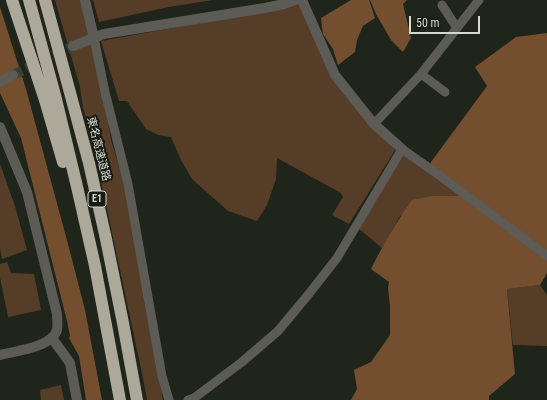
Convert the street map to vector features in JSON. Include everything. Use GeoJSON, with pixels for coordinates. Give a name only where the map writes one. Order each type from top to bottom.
{"type":"FeatureCollection","features":[{"type":"Feature","properties":{"kind":"highway"},"geometry":{"type":"LineString","coordinates":[[12,0],[45,100],[95,266]]}},
{"type":"Feature","properties":{"kind":"highway","name":"E1"},"geometry":{"type":"LineString","coordinates":[[29,0],[55,96],[78,191],[95,266],[120,400]]}},
{"type":"Feature","properties":{"kind":"highway","name":"東名高速道路"},"geometry":{"type":"LineString","coordinates":[[45,0],[89,163],[122,315],[137,400]]}},
{"type":"Feature","properties":{"kind":"street"},"geometry":{"type":"LineString","coordinates":[[84,0],[128,184],[162,376],[169,400]]}},
{"type":"Feature","properties":{"kind":"street"},"geometry":{"type":"LineString","coordinates":[[73,46],[104,34],[265,8],[295,0]]}},
{"type":"Feature","properties":{"kind":"street"},"geometry":{"type":"LineString","coordinates":[[302,0],[335,75],[374,124],[402,149],[547,256]]}},
{"type":"Feature","properties":{"kind":"street"},"geometry":{"type":"LineString","coordinates":[[374,124],[421,74],[479,0]]}},
{"type":"Feature","properties":{"kind":"street"},"geometry":{"type":"LineString","coordinates":[[442,5],[458,28]]}},
{"type":"Feature","properties":{"kind":"street"},"geometry":{"type":"LineString","coordinates":[[421,74],[445,92]]}},
{"type":"Feature","properties":{"kind":"street"},"geometry":{"type":"LineString","coordinates":[[0,82],[13,75]]}},
{"type":"Feature","properties":{"kind":"street"},"geometry":{"type":"LineString","coordinates":[[0,127],[27,192],[57,314],[57,331],[52,338],[43,344],[2,354]]}},
{"type":"Feature","properties":{"kind":"street"},"geometry":{"type":"LineString","coordinates":[[188,400],[194,398],[242,362],[278,331],[337,258],[402,149]]}},
{"type":"Feature","properties":{"kind":"street"},"geometry":{"type":"LineString","coordinates":[[52,338],[70,363],[77,400]]}},
{"type":"Feature","properties":{"kind":"shaded area"},"geometry":{"type":"Polygon","coordinates":[[[55,0],[81,0],[106,109],[111,140],[124,182],[135,227],[163,400],[147,400],[91,134],[83,108],[80,87],[55,0]]]}},
{"type":"Feature","properties":{"kind":"shaded area"},"geometry":{"type":"Polygon","coordinates":[[[93,0],[213,0],[169,7],[99,22],[93,0]]]}},
{"type":"Feature","properties":{"kind":"shaded area"},"geometry":{"type":"Polygon","coordinates":[[[351,0],[369,0],[375,18],[363,26],[357,40],[355,52],[338,65],[333,49],[323,34],[321,18],[351,0]]]}},
{"type":"Feature","properties":{"kind":"shaded area"},"geometry":{"type":"Polygon","coordinates":[[[370,0],[407,0],[403,4],[411,38],[403,52],[391,40],[370,0]]]}},
{"type":"Feature","properties":{"kind":"shaded area"},"geometry":{"type":"Polygon","coordinates":[[[299,2],[349,98],[395,150],[349,224],[332,215],[343,197],[341,193],[277,158],[276,179],[267,205],[257,221],[228,211],[192,179],[181,160],[171,137],[158,135],[146,129],[127,101],[119,101],[101,41],[283,8],[299,2]]]}},
{"type":"Feature","properties":{"kind":"shaded area"},"geometry":{"type":"Polygon","coordinates":[[[0,7],[26,89],[68,244],[85,310],[102,400],[86,400],[79,356],[69,338],[70,336],[67,321],[21,138],[0,93],[0,7]]]}},
{"type":"Feature","properties":{"kind":"shaded area"},"geometry":{"type":"Polygon","coordinates":[[[547,33],[547,273],[540,285],[507,289],[515,374],[489,396],[489,400],[351,400],[357,389],[354,370],[371,362],[390,335],[389,282],[371,269],[380,251],[412,200],[432,196],[462,196],[428,172],[431,162],[487,86],[475,67],[516,37],[547,33]]]}},
{"type":"Feature","properties":{"kind":"shaded area"},"geometry":{"type":"Polygon","coordinates":[[[403,153],[463,196],[432,196],[400,216],[382,248],[358,228],[403,153]]]}},
{"type":"Feature","properties":{"kind":"shaded area"},"geometry":{"type":"Polygon","coordinates":[[[0,164],[15,206],[27,250],[2,259],[0,248],[0,164]]]}},
{"type":"Feature","properties":{"kind":"shaded area"},"geometry":{"type":"Polygon","coordinates":[[[7,262],[11,273],[34,274],[41,310],[8,317],[0,278],[0,264],[7,262]]]}},
{"type":"Feature","properties":{"kind":"shaded area"},"geometry":{"type":"Polygon","coordinates":[[[540,285],[547,295],[547,346],[513,345],[507,289],[540,285]]]}},
{"type":"Feature","properties":{"kind":"shaded area"},"geometry":{"type":"Polygon","coordinates":[[[61,385],[64,400],[41,400],[40,390],[61,385]]]}},
{"type":"Feature","properties":{"kind":"tunnel"},"geometry":{"type":"LineString","coordinates":[[13,75],[73,46]]}}]}
